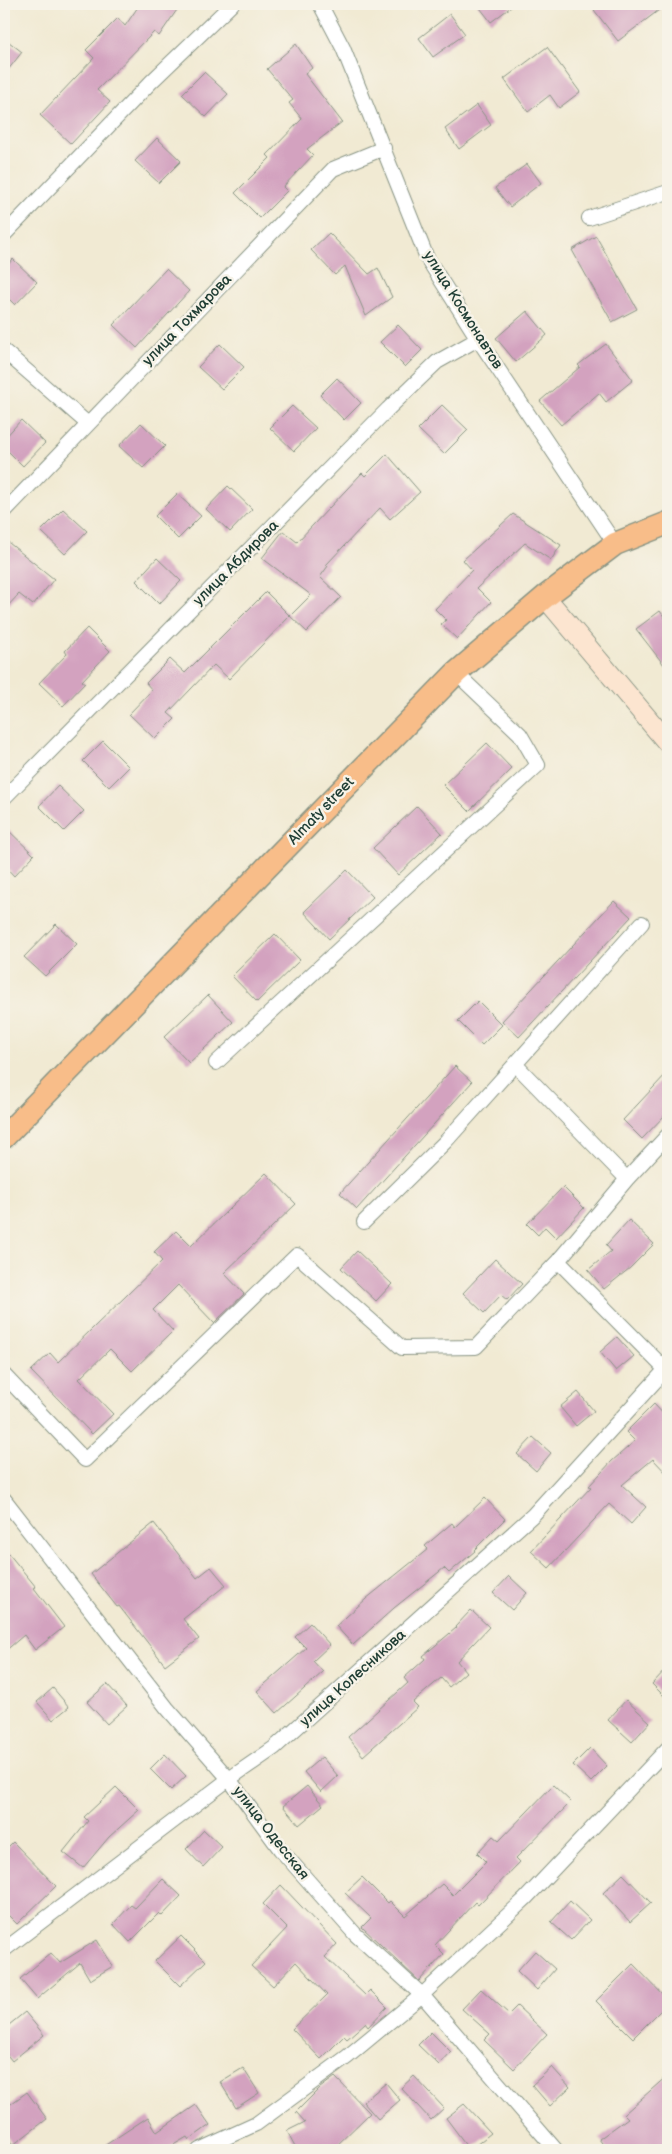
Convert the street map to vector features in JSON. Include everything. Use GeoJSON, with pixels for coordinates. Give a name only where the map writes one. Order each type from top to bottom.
{"type":"FeatureCollection","features":[{"type":"Feature","properties":{"kind":"main road","name":"Almaty street"},"geometry":{"type":"LineString","coordinates":[[4,1138],[456,673],[545,597],[615,544],[668,523]]}},
{"type":"Feature","properties":{"kind":"main road"},"geometry":{"type":"LineString","coordinates":[[545,597],[668,742]]}},
{"type":"Feature","properties":{"kind":"street"},"geometry":{"type":"LineString","coordinates":[[4,235],[151,82],[232,4]]}},
{"type":"Feature","properties":{"kind":"street","name":"улица Космонавтов"},"geometry":{"type":"LineString","coordinates":[[320,4],[343,48],[427,258],[478,339],[615,544]]}},
{"type":"Feature","properties":{"kind":"street","name":"улица Тохмарова"},"geometry":{"type":"LineString","coordinates":[[4,512],[333,169],[384,148]]}},
{"type":"Feature","properties":{"kind":"street"},"geometry":{"type":"LineString","coordinates":[[589,218],[668,192]]}},
{"type":"Feature","properties":{"kind":"street","name":"улица Абдирова"},"geometry":{"type":"LineString","coordinates":[[4,798],[388,409],[437,362],[478,339]]}},
{"type":"Feature","properties":{"kind":"street"},"geometry":{"type":"LineString","coordinates":[[4,351],[88,424]]}},
{"type":"Feature","properties":{"kind":"street"},"geometry":{"type":"LineString","coordinates":[[216,1063],[538,765],[520,734],[456,673]]}},
{"type":"Feature","properties":{"kind":"street"},"geometry":{"type":"LineString","coordinates":[[364,1222],[446,1141],[642,923]]}},
{"type":"Feature","properties":{"kind":"street"},"geometry":{"type":"LineString","coordinates":[[515,1064],[627,1179]]}},
{"type":"Feature","properties":{"kind":"street"},"geometry":{"type":"LineString","coordinates":[[4,1374],[85,1460],[297,1254],[402,1348],[476,1347],[558,1261],[627,1179],[668,1135]]}},
{"type":"Feature","properties":{"kind":"street"},"geometry":{"type":"LineString","coordinates":[[558,1261],[667,1369]]}},
{"type":"Feature","properties":{"kind":"street","name":"улица Колесникова"},"geometry":{"type":"LineString","coordinates":[[4,1950],[229,1779],[274,1748],[533,1515],[667,1369]]}},
{"type":"Feature","properties":{"kind":"street","name":"улица Одесская"},"geometry":{"type":"LineString","coordinates":[[4,1499],[167,1708],[229,1779],[280,1849],[355,1934],[422,1995],[556,2150]]}},
{"type":"Feature","properties":{"kind":"street"},"geometry":{"type":"LineString","coordinates":[[200,2150],[256,2124],[347,2057],[422,1995],[525,1899],[668,1748]]}},
{"type":"Feature","properties":{"kind":"building"},"geometry":{"type":"Polygon","coordinates":[[[140,4],[181,4],[159,36],[154,32],[97,90],[110,102],[71,144],[40,115],[94,58],[86,50],[118,18],[125,26],[140,4]]]}},
{"type":"Feature","properties":{"kind":"building"},"geometry":{"type":"Polygon","coordinates":[[[477,4],[515,4],[491,22],[477,4]]]}},
{"type":"Feature","properties":{"kind":"building"},"geometry":{"type":"Polygon","coordinates":[[[603,4],[667,4],[618,41],[594,10],[603,4]]]}},
{"type":"Feature","properties":{"kind":"building"},"geometry":{"type":"Polygon","coordinates":[[[450,14],[465,34],[433,57],[419,38],[450,14]]]}},
{"type":"Feature","properties":{"kind":"building"},"geometry":{"type":"Polygon","coordinates":[[[4,38],[22,52],[4,75],[4,38]]]}},
{"type":"Feature","properties":{"kind":"building"},"geometry":{"type":"Polygon","coordinates":[[[296,44],[312,68],[305,74],[342,122],[307,149],[313,155],[283,187],[287,191],[260,218],[235,193],[270,158],[267,155],[302,119],[289,103],[293,100],[267,69],[296,44]]]}},
{"type":"Feature","properties":{"kind":"building"},"geometry":{"type":"Polygon","coordinates":[[[547,47],[580,92],[559,108],[550,95],[528,112],[504,79],[547,47]]]}},
{"type":"Feature","properties":{"kind":"building"},"geometry":{"type":"Polygon","coordinates":[[[204,72],[228,94],[206,117],[182,94],[204,72]]]}},
{"type":"Feature","properties":{"kind":"building"},"geometry":{"type":"Polygon","coordinates":[[[477,105],[491,125],[459,149],[445,129],[477,105]]]}},
{"type":"Feature","properties":{"kind":"building"},"geometry":{"type":"Polygon","coordinates":[[[157,138],[181,161],[159,183],[135,161],[157,138]]]}},
{"type":"Feature","properties":{"kind":"building"},"geometry":{"type":"Polygon","coordinates":[[[527,164],[541,183],[510,207],[495,188],[527,164]]]}},
{"type":"Feature","properties":{"kind":"building"},"geometry":{"type":"Polygon","coordinates":[[[329,233],[369,274],[378,268],[392,297],[366,316],[345,266],[335,275],[311,250],[329,233]]]}},
{"type":"Feature","properties":{"kind":"building"},"geometry":{"type":"Polygon","coordinates":[[[596,236],[637,309],[612,322],[572,250],[596,236]]]}},
{"type":"Feature","properties":{"kind":"building"},"geometry":{"type":"Polygon","coordinates":[[[13,259],[37,282],[15,305],[4,294],[4,269],[13,259]]]}},
{"type":"Feature","properties":{"kind":"building"},"geometry":{"type":"Polygon","coordinates":[[[166,269],[189,291],[137,348],[113,325],[166,269]]]}},
{"type":"Feature","properties":{"kind":"building"},"geometry":{"type":"Polygon","coordinates":[[[527,311],[547,335],[516,362],[496,338],[527,311]]]}},
{"type":"Feature","properties":{"kind":"building"},"geometry":{"type":"Polygon","coordinates":[[[398,325],[422,350],[405,367],[380,342],[398,325]]]}},
{"type":"Feature","properties":{"kind":"building"},"geometry":{"type":"Polygon","coordinates":[[[220,344],[244,367],[222,389],[198,367],[220,344]]]}},
{"type":"Feature","properties":{"kind":"building"},"geometry":{"type":"Polygon","coordinates":[[[606,344],[633,380],[606,402],[599,393],[561,425],[540,401],[580,367],[578,365],[606,344]]]}},
{"type":"Feature","properties":{"kind":"building"},"geometry":{"type":"Polygon","coordinates":[[[337,378],[361,403],[344,420],[320,395],[337,378]]]}},
{"type":"Feature","properties":{"kind":"building"},"geometry":{"type":"Polygon","coordinates":[[[442,405],[468,430],[444,454],[418,429],[442,405]]]}},
{"type":"Feature","properties":{"kind":"building"},"geometry":{"type":"Polygon","coordinates":[[[292,406],[316,428],[294,451],[270,428],[292,406]]]}},
{"type":"Feature","properties":{"kind":"building"},"geometry":{"type":"Polygon","coordinates":[[[21,420],[45,443],[23,466],[4,447],[4,439],[21,420]]]}},
{"type":"Feature","properties":{"kind":"building"},"geometry":{"type":"Polygon","coordinates":[[[141,423],[165,446],[143,468],[119,446],[141,423]]]}},
{"type":"Feature","properties":{"kind":"building"},"geometry":{"type":"Polygon","coordinates":[[[387,454],[420,492],[390,519],[380,508],[326,565],[328,566],[320,577],[341,597],[307,632],[290,616],[311,595],[262,558],[283,531],[297,542],[362,473],[365,476],[387,454]]]}},
{"type":"Feature","properties":{"kind":"building"},"geometry":{"type":"Polygon","coordinates":[[[228,486],[252,509],[230,532],[206,509],[228,486]]]}},
{"type":"Feature","properties":{"kind":"building"},"geometry":{"type":"Polygon","coordinates":[[[177,494],[201,516],[178,539],[155,516],[177,494]]]}},
{"type":"Feature","properties":{"kind":"building"},"geometry":{"type":"Polygon","coordinates":[[[63,509],[87,531],[65,554],[41,531],[63,509]]]}},
{"type":"Feature","properties":{"kind":"building"},"geometry":{"type":"Polygon","coordinates":[[[513,514],[561,545],[551,560],[525,543],[477,588],[491,602],[457,639],[441,624],[446,620],[435,609],[472,570],[463,560],[513,514]]]}},
{"type":"Feature","properties":{"kind":"building"},"geometry":{"type":"Polygon","coordinates":[[[4,539],[54,579],[33,605],[19,594],[4,610],[4,539]]]}},
{"type":"Feature","properties":{"kind":"building"},"geometry":{"type":"Polygon","coordinates":[[[157,558],[181,581],[159,604],[136,581],[157,558]]]}},
{"type":"Feature","properties":{"kind":"building"},"geometry":{"type":"Polygon","coordinates":[[[266,592],[290,616],[229,679],[214,665],[168,713],[175,719],[155,739],[129,714],[152,690],[146,683],[170,659],[185,673],[266,592]]]}},
{"type":"Feature","properties":{"kind":"building"},"geometry":{"type":"Polygon","coordinates":[[[660,611],[668,622],[668,670],[636,629],[660,611]]]}},
{"type":"Feature","properties":{"kind":"building"},"geometry":{"type":"Polygon","coordinates":[[[87,628],[110,651],[82,681],[85,683],[63,706],[39,683],[67,654],[65,651],[87,628]]]}},
{"type":"Feature","properties":{"kind":"building"},"geometry":{"type":"Polygon","coordinates":[[[103,741],[129,767],[109,787],[83,761],[103,741]]]}},
{"type":"Feature","properties":{"kind":"building"},"geometry":{"type":"Polygon","coordinates":[[[487,743],[512,769],[469,811],[443,785],[487,743]]]}},
{"type":"Feature","properties":{"kind":"building"},"geometry":{"type":"Polygon","coordinates":[[[58,786],[84,811],[64,831],[39,806],[58,786]]]}},
{"type":"Feature","properties":{"kind":"building"},"geometry":{"type":"Polygon","coordinates":[[[417,806],[442,833],[398,875],[373,848],[417,806]]]}},
{"type":"Feature","properties":{"kind":"building"},"geometry":{"type":"Polygon","coordinates":[[[4,826],[34,855],[14,876],[4,865],[4,826]]]}},
{"type":"Feature","properties":{"kind":"building"},"geometry":{"type":"Polygon","coordinates":[[[347,870],[373,897],[329,939],[304,912],[347,870]]]}},
{"type":"Feature","properties":{"kind":"building"},"geometry":{"type":"Polygon","coordinates":[[[614,901],[631,917],[519,1037],[502,1021],[614,901]]]}},
{"type":"Feature","properties":{"kind":"building"},"geometry":{"type":"Polygon","coordinates":[[[56,924],[77,944],[45,976],[24,957],[56,924]]]}},
{"type":"Feature","properties":{"kind":"building"},"geometry":{"type":"Polygon","coordinates":[[[275,934],[300,960],[257,1002],[232,976],[275,934]]]}},
{"type":"Feature","properties":{"kind":"building"},"geometry":{"type":"Polygon","coordinates":[[[208,995],[233,1022],[189,1063],[164,1037],[208,995]]]}},
{"type":"Feature","properties":{"kind":"building"},"geometry":{"type":"Polygon","coordinates":[[[478,1001],[502,1025],[482,1045],[458,1021],[478,1001]]]}},
{"type":"Feature","properties":{"kind":"building"},"geometry":{"type":"Polygon","coordinates":[[[455,1066],[472,1082],[357,1209],[340,1193],[455,1066]]]}},
{"type":"Feature","properties":{"kind":"building"},"geometry":{"type":"Polygon","coordinates":[[[668,1072],[668,1112],[642,1139],[623,1120],[668,1072]]]}},
{"type":"Feature","properties":{"kind":"building"},"geometry":{"type":"Polygon","coordinates":[[[266,1173],[296,1204],[224,1273],[244,1294],[214,1323],[178,1285],[153,1310],[173,1331],[132,1371],[110,1349],[79,1379],[113,1414],[92,1434],[31,1371],[50,1353],[58,1362],[162,1261],[154,1252],[176,1231],[191,1246],[266,1173]]]}},
{"type":"Feature","properties":{"kind":"building"},"geometry":{"type":"Polygon","coordinates":[[[563,1187],[584,1208],[556,1238],[545,1227],[538,1235],[527,1224],[563,1187]]]}},
{"type":"Feature","properties":{"kind":"building"},"geometry":{"type":"Polygon","coordinates":[[[629,1220],[654,1244],[630,1268],[604,1289],[588,1270],[611,1251],[606,1245],[629,1220]]]}},
{"type":"Feature","properties":{"kind":"building"},"geometry":{"type":"Polygon","coordinates":[[[357,1251],[392,1284],[376,1301],[341,1268],[357,1251]]]}},
{"type":"Feature","properties":{"kind":"building"},"geometry":{"type":"Polygon","coordinates":[[[495,1259],[522,1284],[507,1300],[501,1295],[484,1313],[463,1293],[495,1259]]]}},
{"type":"Feature","properties":{"kind":"building"},"geometry":{"type":"Polygon","coordinates":[[[617,1337],[634,1356],[616,1371],[600,1352],[617,1337]]]}},
{"type":"Feature","properties":{"kind":"building"},"geometry":{"type":"Polygon","coordinates":[[[578,1392],[594,1411],[576,1426],[560,1407],[578,1392]]]}},
{"type":"Feature","properties":{"kind":"building"},"geometry":{"type":"Polygon","coordinates":[[[654,1404],[668,1419],[668,1475],[653,1459],[622,1485],[646,1507],[631,1524],[609,1504],[549,1568],[531,1551],[591,1487],[589,1486],[612,1461],[635,1441],[626,1432],[654,1404]]]}},
{"type":"Feature","properties":{"kind":"building"},"geometry":{"type":"Polygon","coordinates":[[[533,1437],[551,1453],[536,1471],[517,1454],[533,1437]]]}},
{"type":"Feature","properties":{"kind":"building"},"geometry":{"type":"Polygon","coordinates":[[[485,1498],[505,1519],[475,1551],[449,1573],[444,1568],[394,1608],[353,1645],[336,1626],[428,1549],[425,1546],[452,1523],[455,1527],[485,1498]]]}},
{"type":"Feature","properties":{"kind":"building"},"geometry":{"type":"Polygon","coordinates":[[[154,1523],[197,1578],[211,1567],[226,1585],[183,1619],[199,1639],[165,1665],[119,1606],[117,1607],[91,1574],[154,1523]]]}},
{"type":"Feature","properties":{"kind":"building"},"geometry":{"type":"Polygon","coordinates":[[[4,1548],[36,1587],[34,1588],[64,1627],[35,1650],[24,1635],[4,1652],[4,1548]]]}},
{"type":"Feature","properties":{"kind":"building"},"geometry":{"type":"Polygon","coordinates":[[[509,1576],[527,1593],[512,1610],[493,1593],[509,1576]]]}},
{"type":"Feature","properties":{"kind":"building"},"geometry":{"type":"Polygon","coordinates":[[[471,1610],[489,1627],[457,1661],[466,1672],[449,1687],[441,1678],[413,1702],[418,1707],[363,1756],[348,1737],[408,1683],[404,1678],[425,1659],[423,1656],[456,1628],[471,1610]]]}},
{"type":"Feature","properties":{"kind":"building"},"geometry":{"type":"Polygon","coordinates":[[[310,1623],[330,1645],[313,1661],[323,1672],[277,1713],[257,1691],[306,1648],[295,1637],[310,1623]]]}},
{"type":"Feature","properties":{"kind":"building"},"geometry":{"type":"Polygon","coordinates":[[[668,1667],[668,1700],[652,1684],[668,1667]]]}},
{"type":"Feature","properties":{"kind":"building"},"geometry":{"type":"Polygon","coordinates":[[[107,1684],[127,1706],[107,1724],[87,1702],[107,1684]]]}},
{"type":"Feature","properties":{"kind":"building"},"geometry":{"type":"Polygon","coordinates":[[[53,1688],[69,1707],[53,1720],[37,1702],[53,1688]]]}},
{"type":"Feature","properties":{"kind":"building"},"geometry":{"type":"Polygon","coordinates":[[[626,1700],[650,1722],[632,1742],[608,1720],[626,1700]]]}},
{"type":"Feature","properties":{"kind":"building"},"geometry":{"type":"Polygon","coordinates":[[[590,1748],[607,1766],[591,1782],[573,1765],[590,1748]]]}},
{"type":"Feature","properties":{"kind":"building"},"geometry":{"type":"Polygon","coordinates":[[[165,1754],[186,1776],[171,1790],[150,1769],[165,1754]]]}},
{"type":"Feature","properties":{"kind":"building"},"geometry":{"type":"Polygon","coordinates":[[[322,1757],[338,1776],[321,1792],[304,1772],[322,1757]]]}},
{"type":"Feature","properties":{"kind":"building"},"geometry":{"type":"Polygon","coordinates":[[[553,1785],[571,1802],[516,1858],[520,1862],[478,1905],[475,1902],[435,1945],[444,1954],[419,1981],[362,1927],[371,1918],[345,1893],[362,1877],[388,1903],[390,1901],[405,1916],[442,1884],[453,1895],[486,1862],[477,1853],[493,1836],[499,1841],[553,1785]]]}},
{"type":"Feature","properties":{"kind":"building"},"geometry":{"type":"Polygon","coordinates":[[[307,1786],[323,1805],[299,1825],[283,1806],[307,1786]]]}},
{"type":"Feature","properties":{"kind":"building"},"geometry":{"type":"Polygon","coordinates":[[[116,1787],[139,1810],[109,1837],[83,1868],[63,1852],[88,1821],[84,1817],[116,1787]]]}},
{"type":"Feature","properties":{"kind":"building"},"geometry":{"type":"Polygon","coordinates":[[[204,1830],[222,1847],[203,1867],[186,1849],[204,1830]]]}},
{"type":"Feature","properties":{"kind":"building"},"geometry":{"type":"Polygon","coordinates":[[[13,1842],[56,1886],[17,1924],[4,1911],[4,1851],[13,1842]]]}},
{"type":"Feature","properties":{"kind":"building"},"geometry":{"type":"Polygon","coordinates":[[[623,1874],[651,1903],[630,1922],[603,1893],[623,1874]]]}},
{"type":"Feature","properties":{"kind":"building"},"geometry":{"type":"Polygon","coordinates":[[[163,1879],[181,1896],[162,1916],[159,1913],[130,1942],[113,1924],[131,1905],[135,1908],[163,1879]]]}},
{"type":"Feature","properties":{"kind":"building"},"geometry":{"type":"Polygon","coordinates":[[[281,1885],[337,1944],[325,1957],[365,1995],[370,1990],[387,2007],[368,2027],[365,2023],[347,2039],[344,2036],[321,2059],[292,2029],[327,1995],[296,1962],[273,1986],[251,1966],[287,1928],[263,1904],[281,1885]]]}},
{"type":"Feature","properties":{"kind":"building"},"geometry":{"type":"Polygon","coordinates":[[[570,1901],[590,1920],[571,1940],[551,1922],[570,1901]]]}},
{"type":"Feature","properties":{"kind":"building"},"geometry":{"type":"Polygon","coordinates":[[[181,1936],[206,1961],[180,1986],[155,1961],[181,1936]]]}},
{"type":"Feature","properties":{"kind":"building"},"geometry":{"type":"Polygon","coordinates":[[[97,1940],[113,1966],[90,1980],[80,1963],[37,1999],[20,1979],[51,1953],[60,1963],[97,1940]]]}},
{"type":"Feature","properties":{"kind":"building"},"geometry":{"type":"Polygon","coordinates":[[[535,1951],[555,1969],[537,1990],[517,1971],[535,1951]]]}},
{"type":"Feature","properties":{"kind":"building"},"geometry":{"type":"Polygon","coordinates":[[[633,1964],[668,2000],[668,2003],[633,2038],[596,2001],[633,1964]]]}},
{"type":"Feature","properties":{"kind":"building"},"geometry":{"type":"Polygon","coordinates":[[[481,1989],[509,2014],[517,2006],[547,2034],[514,2069],[484,2040],[490,2034],[462,2009],[481,1989]]]}},
{"type":"Feature","properties":{"kind":"building"},"geometry":{"type":"Polygon","coordinates":[[[25,2012],[44,2035],[12,2061],[4,2051],[4,2029],[25,2012]]]}},
{"type":"Feature","properties":{"kind":"building"},"geometry":{"type":"Polygon","coordinates":[[[431,2032],[451,2052],[439,2065],[418,2045],[431,2032]]]}},
{"type":"Feature","properties":{"kind":"building"},"geometry":{"type":"Polygon","coordinates":[[[552,2067],[570,2087],[550,2106],[532,2085],[552,2067]]]}},
{"type":"Feature","properties":{"kind":"building"},"geometry":{"type":"Polygon","coordinates":[[[243,2068],[259,2093],[236,2108],[220,2082],[243,2068]]]}},
{"type":"Feature","properties":{"kind":"building"},"geometry":{"type":"Polygon","coordinates":[[[668,2075],[668,2150],[607,2150],[599,2139],[628,2118],[624,2114],[668,2075]]]}},
{"type":"Feature","properties":{"kind":"building"},"geometry":{"type":"Polygon","coordinates":[[[414,2076],[444,2108],[431,2120],[401,2088],[414,2076]]]}},
{"type":"Feature","properties":{"kind":"building"},"geometry":{"type":"Polygon","coordinates":[[[335,2077],[370,2113],[332,2150],[297,2150],[287,2131],[305,2122],[296,2112],[320,2088],[335,2077]]]}},
{"type":"Feature","properties":{"kind":"building"},"geometry":{"type":"Polygon","coordinates":[[[386,2083],[400,2100],[378,2119],[363,2102],[386,2083]]]}},
{"type":"Feature","properties":{"kind":"building"},"geometry":{"type":"Polygon","coordinates":[[[27,2092],[47,2119],[13,2145],[4,2132],[4,2109],[27,2092]]]}},
{"type":"Feature","properties":{"kind":"building"},"geometry":{"type":"Polygon","coordinates":[[[464,2104],[491,2133],[470,2150],[446,2118],[464,2104]]]}},
{"type":"Feature","properties":{"kind":"building"},"geometry":{"type":"Polygon","coordinates":[[[196,2105],[210,2125],[189,2140],[187,2137],[165,2150],[98,2150],[148,2117],[157,2132],[196,2105]]]}}]}
